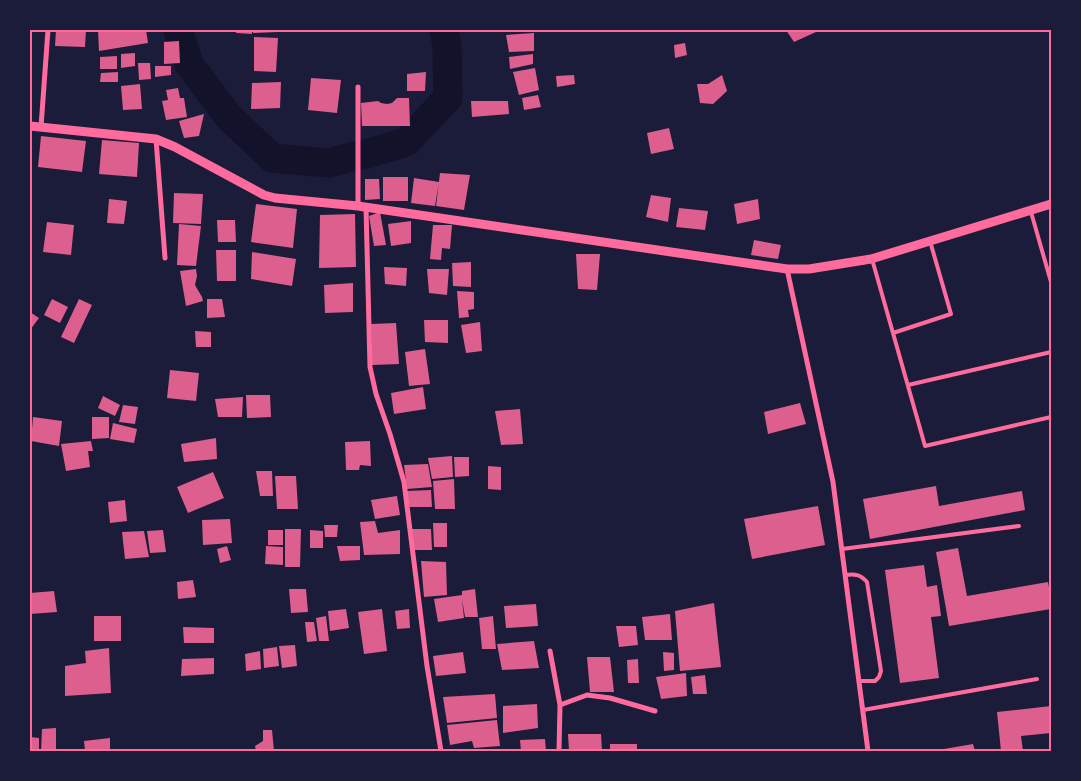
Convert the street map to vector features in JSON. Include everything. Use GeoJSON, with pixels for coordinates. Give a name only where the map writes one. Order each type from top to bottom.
{"type":"FeatureCollection","features":[{"type":"Feature","properties":{"kind":"street"},"geometry":{"type":"LineString","coordinates":[[41,127],[48,30]]}},
{"type":"Feature","properties":{"kind":"street"},"geometry":{"type":"LineString","coordinates":[[358,87],[370,367],[376,394],[404,482],[427,666],[441,751]]}},
{"type":"Feature","properties":{"kind":"street"},"geometry":{"type":"LineString","coordinates":[[30,126],[156,139],[175,147],[264,195],[275,198],[362,206],[787,269],[809,269],[871,259],[1051,204]]}},
{"type":"Feature","properties":{"kind":"street"},"geometry":{"type":"LineString","coordinates":[[156,139],[165,258]]}},
{"type":"Feature","properties":{"kind":"street"},"geometry":{"type":"LineString","coordinates":[[787,269],[833,482],[868,751]]}},
{"type":"Feature","properties":{"kind":"street"},"geometry":{"type":"LineString","coordinates":[[550,651],[560,706],[559,751]]}},
{"type":"Feature","properties":{"kind":"street"},"geometry":{"type":"LineString","coordinates":[[560,706],[587,695],[610,698],[655,711]]}},
{"type":"Feature","properties":{"kind":"lane"},"geometry":{"type":"LineString","coordinates":[[1030,211],[1051,282]]}},
{"type":"Feature","properties":{"kind":"lane"},"geometry":{"type":"LineString","coordinates":[[893,334],[951,314],[930,241]]}},
{"type":"Feature","properties":{"kind":"lane"},"geometry":{"type":"LineString","coordinates":[[871,259],[925,446],[1051,417]]}},
{"type":"Feature","properties":{"kind":"lane"},"geometry":{"type":"LineString","coordinates":[[908,385],[1051,352]]}},
{"type":"Feature","properties":{"kind":"lane"},"geometry":{"type":"LineString","coordinates":[[842,549],[1020,526]]}},
{"type":"Feature","properties":{"kind":"lane"},"geometry":{"type":"LineString","coordinates":[[845,575],[858,574],[867,582],[881,671],[874,681],[859,681]]}},
{"type":"Feature","properties":{"kind":"lane"},"geometry":{"type":"LineString","coordinates":[[863,710],[1037,679]]}},
{"type":"Feature","properties":{"kind":"building"},"geometry":{"type":"Polygon","coordinates":[[[56,30],[86,30],[85,47],[55,46],[56,30]]]}},
{"type":"Feature","properties":{"kind":"building"},"geometry":{"type":"Polygon","coordinates":[[[98,30],[146,30],[148,43],[99,51],[98,30]]]}},
{"type":"Feature","properties":{"kind":"building"},"geometry":{"type":"Polygon","coordinates":[[[236,30],[252,30],[252,34],[236,33],[236,30]]]}},
{"type":"Feature","properties":{"kind":"building"},"geometry":{"type":"Polygon","coordinates":[[[253,30],[278,30],[278,32],[253,33],[253,30]]]}},
{"type":"Feature","properties":{"kind":"building"},"geometry":{"type":"Polygon","coordinates":[[[279,30],[297,30],[297,32],[279,32],[279,30]]]}},
{"type":"Feature","properties":{"kind":"building"},"geometry":{"type":"Polygon","coordinates":[[[786,30],[815,30],[816,32],[794,42],[786,30]]]}},
{"type":"Feature","properties":{"kind":"building"},"geometry":{"type":"Polygon","coordinates":[[[534,33],[534,51],[509,52],[506,35],[534,33]]]}},
{"type":"Feature","properties":{"kind":"building"},"geometry":{"type":"Polygon","coordinates":[[[254,37],[278,38],[276,72],[254,71],[254,37]]]}},
{"type":"Feature","properties":{"kind":"building"},"geometry":{"type":"Polygon","coordinates":[[[179,41],[180,63],[164,64],[164,42],[179,41]]]}},
{"type":"Feature","properties":{"kind":"building"},"geometry":{"type":"Polygon","coordinates":[[[685,43],[687,55],[675,58],[674,45],[685,43]]]}},
{"type":"Feature","properties":{"kind":"building"},"geometry":{"type":"Polygon","coordinates":[[[135,53],[135,66],[121,68],[121,54],[135,53]]]}},
{"type":"Feature","properties":{"kind":"building"},"geometry":{"type":"Polygon","coordinates":[[[533,54],[533,64],[510,69],[509,57],[533,54]]]}},
{"type":"Feature","properties":{"kind":"building"},"geometry":{"type":"Polygon","coordinates":[[[117,56],[117,69],[100,69],[100,57],[117,56]]]}},
{"type":"Feature","properties":{"kind":"building"},"geometry":{"type":"Polygon","coordinates":[[[138,63],[150,63],[151,79],[139,80],[138,63]]]}},
{"type":"Feature","properties":{"kind":"building"},"geometry":{"type":"Polygon","coordinates":[[[155,66],[171,66],[171,75],[155,77],[155,66]]]}},
{"type":"Feature","properties":{"kind":"building"},"geometry":{"type":"Polygon","coordinates":[[[535,68],[539,90],[519,95],[513,72],[535,68]]]}},
{"type":"Feature","properties":{"kind":"building"},"geometry":{"type":"Polygon","coordinates":[[[118,72],[118,82],[100,82],[101,73],[118,72]]]}},
{"type":"Feature","properties":{"kind":"building"},"geometry":{"type":"Polygon","coordinates":[[[426,72],[425,91],[407,91],[407,74],[426,72]]]}},
{"type":"Feature","properties":{"kind":"building"},"geometry":{"type":"Polygon","coordinates":[[[574,75],[575,84],[557,87],[556,76],[574,75]]]}},
{"type":"Feature","properties":{"kind":"building"},"geometry":{"type":"Polygon","coordinates":[[[722,75],[727,91],[713,104],[700,103],[697,84],[708,84],[722,75]]]}},
{"type":"Feature","properties":{"kind":"building"},"geometry":{"type":"Polygon","coordinates":[[[311,78],[341,80],[337,113],[308,110],[311,78]]]}},
{"type":"Feature","properties":{"kind":"building"},"geometry":{"type":"Polygon","coordinates":[[[281,82],[280,108],[251,109],[252,83],[281,82]]]}},
{"type":"Feature","properties":{"kind":"building"},"geometry":{"type":"Polygon","coordinates":[[[140,84],[142,109],[123,110],[121,86],[140,84]]]}},
{"type":"Feature","properties":{"kind":"building"},"geometry":{"type":"Polygon","coordinates":[[[178,88],[180,98],[184,98],[187,117],[166,120],[162,101],[168,100],[166,90],[178,88]]]}},
{"type":"Feature","properties":{"kind":"building"},"geometry":{"type":"Polygon","coordinates":[[[538,95],[541,107],[524,110],[522,98],[538,95]]]}},
{"type":"Feature","properties":{"kind":"building"},"geometry":{"type":"Polygon","coordinates":[[[397,98],[409,98],[410,126],[362,126],[361,103],[378,101],[387,104],[392,103],[397,98]]]}},
{"type":"Feature","properties":{"kind":"building"},"geometry":{"type":"Polygon","coordinates":[[[471,101],[508,101],[509,114],[472,117],[471,101]]]}},
{"type":"Feature","properties":{"kind":"building"},"geometry":{"type":"Polygon","coordinates":[[[204,114],[199,136],[184,138],[179,121],[204,114]]]}},
{"type":"Feature","properties":{"kind":"building"},"geometry":{"type":"Polygon","coordinates":[[[669,128],[674,149],[651,154],[647,133],[669,128]]]}},
{"type":"Feature","properties":{"kind":"building"},"geometry":{"type":"Polygon","coordinates":[[[41,136],[86,141],[82,172],[38,167],[41,136]]]}},
{"type":"Feature","properties":{"kind":"building"},"geometry":{"type":"Polygon","coordinates":[[[102,140],[139,143],[137,177],[99,174],[102,140]]]}},
{"type":"Feature","properties":{"kind":"building"},"geometry":{"type":"Polygon","coordinates":[[[440,173],[470,175],[464,210],[436,206],[440,173]]]}},
{"type":"Feature","properties":{"kind":"building"},"geometry":{"type":"Polygon","coordinates":[[[383,177],[408,177],[408,201],[383,201],[383,177]]]}},
{"type":"Feature","properties":{"kind":"building"},"geometry":{"type":"Polygon","coordinates":[[[414,178],[439,182],[435,206],[411,203],[414,178]]]}},
{"type":"Feature","properties":{"kind":"building"},"geometry":{"type":"Polygon","coordinates":[[[365,179],[379,179],[380,199],[365,200],[365,179]]]}},
{"type":"Feature","properties":{"kind":"building"},"geometry":{"type":"Polygon","coordinates":[[[174,193],[203,194],[201,224],[173,223],[174,193]]]}},
{"type":"Feature","properties":{"kind":"building"},"geometry":{"type":"Polygon","coordinates":[[[651,195],[671,198],[668,222],[646,217],[651,195]]]}},
{"type":"Feature","properties":{"kind":"building"},"geometry":{"type":"Polygon","coordinates":[[[109,199],[127,201],[124,224],[107,223],[109,199]]]}},
{"type":"Feature","properties":{"kind":"building"},"geometry":{"type":"Polygon","coordinates":[[[758,199],[760,219],[737,224],[734,204],[758,199]]]}},
{"type":"Feature","properties":{"kind":"building"},"geometry":{"type":"Polygon","coordinates":[[[256,204],[297,209],[293,248],[251,242],[256,204]]]}},
{"type":"Feature","properties":{"kind":"building"},"geometry":{"type":"Polygon","coordinates":[[[679,208],[708,211],[705,230],[676,227],[679,208]]]}},
{"type":"Feature","properties":{"kind":"building"},"geometry":{"type":"Polygon","coordinates":[[[380,212],[386,245],[374,246],[369,216],[380,212]]]}},
{"type":"Feature","properties":{"kind":"building"},"geometry":{"type":"Polygon","coordinates":[[[355,214],[356,267],[319,268],[320,215],[355,214]]]}},
{"type":"Feature","properties":{"kind":"building"},"geometry":{"type":"Polygon","coordinates":[[[217,220],[235,220],[236,242],[218,242],[217,220]]]}},
{"type":"Feature","properties":{"kind":"building"},"geometry":{"type":"Polygon","coordinates":[[[411,221],[411,243],[391,246],[388,224],[411,221]]]}},
{"type":"Feature","properties":{"kind":"building"},"geometry":{"type":"Polygon","coordinates":[[[47,222],[74,225],[71,255],[43,252],[47,222]]]}},
{"type":"Feature","properties":{"kind":"building"},"geometry":{"type":"Polygon","coordinates":[[[179,224],[201,226],[196,266],[177,265],[179,224]]]}},
{"type":"Feature","properties":{"kind":"building"},"geometry":{"type":"Polygon","coordinates":[[[433,225],[452,225],[450,249],[442,248],[441,260],[430,259],[433,225]]]}},
{"type":"Feature","properties":{"kind":"building"},"geometry":{"type":"Polygon","coordinates":[[[754,240],[781,245],[778,259],[751,255],[754,240]]]}},
{"type":"Feature","properties":{"kind":"building"},"geometry":{"type":"Polygon","coordinates":[[[216,250],[236,250],[236,281],[217,281],[216,250]]]}},
{"type":"Feature","properties":{"kind":"building"},"geometry":{"type":"Polygon","coordinates":[[[252,252],[296,259],[292,286],[251,279],[252,252]]]}},
{"type":"Feature","properties":{"kind":"building"},"geometry":{"type":"Polygon","coordinates":[[[576,254],[600,254],[597,290],[578,289],[576,254]]]}},
{"type":"Feature","properties":{"kind":"building"},"geometry":{"type":"Polygon","coordinates":[[[471,262],[471,287],[453,286],[452,263],[471,262]]]}},
{"type":"Feature","properties":{"kind":"building"},"geometry":{"type":"Polygon","coordinates":[[[384,267],[407,268],[406,286],[385,284],[384,267]]]}},
{"type":"Feature","properties":{"kind":"building"},"geometry":{"type":"Polygon","coordinates":[[[196,269],[195,285],[203,301],[186,306],[180,271],[196,269]]]}},
{"type":"Feature","properties":{"kind":"building"},"geometry":{"type":"Polygon","coordinates":[[[427,269],[449,269],[447,295],[429,293],[427,269]]]}},
{"type":"Feature","properties":{"kind":"building"},"geometry":{"type":"Polygon","coordinates":[[[353,283],[353,312],[325,313],[324,285],[353,283]]]}},
{"type":"Feature","properties":{"kind":"building"},"geometry":{"type":"Polygon","coordinates":[[[457,291],[474,292],[474,309],[468,310],[469,317],[459,318],[457,291]]]}},
{"type":"Feature","properties":{"kind":"building"},"geometry":{"type":"Polygon","coordinates":[[[52,299],[68,307],[60,323],[44,315],[52,299]]]}},
{"type":"Feature","properties":{"kind":"building"},"geometry":{"type":"Polygon","coordinates":[[[79,299],[92,305],[74,343],[61,337],[79,299]]]}},
{"type":"Feature","properties":{"kind":"building"},"geometry":{"type":"Polygon","coordinates":[[[207,299],[222,299],[225,317],[207,318],[207,299]]]}},
{"type":"Feature","properties":{"kind":"building"},"geometry":{"type":"Polygon","coordinates":[[[30,312],[39,318],[30,330],[30,312]]]}},
{"type":"Feature","properties":{"kind":"building"},"geometry":{"type":"Polygon","coordinates":[[[424,320],[448,320],[448,343],[425,342],[424,320]]]}},
{"type":"Feature","properties":{"kind":"building"},"geometry":{"type":"Polygon","coordinates":[[[480,322],[482,351],[466,353],[461,325],[480,322]]]}},
{"type":"Feature","properties":{"kind":"building"},"geometry":{"type":"Polygon","coordinates":[[[396,323],[399,364],[372,365],[371,324],[396,323]]]}},
{"type":"Feature","properties":{"kind":"building"},"geometry":{"type":"Polygon","coordinates":[[[195,331],[211,332],[211,347],[196,347],[195,331]]]}},
{"type":"Feature","properties":{"kind":"building"},"geometry":{"type":"Polygon","coordinates":[[[425,349],[430,384],[409,386],[405,352],[425,349]]]}},
{"type":"Feature","properties":{"kind":"building"},"geometry":{"type":"Polygon","coordinates":[[[170,370],[199,373],[196,401],[167,398],[170,370]]]}},
{"type":"Feature","properties":{"kind":"building"},"geometry":{"type":"Polygon","coordinates":[[[423,387],[426,409],[394,414],[391,393],[423,387]]]}},
{"type":"Feature","properties":{"kind":"building"},"geometry":{"type":"Polygon","coordinates":[[[246,395],[270,395],[271,417],[247,418],[246,395]]]}},
{"type":"Feature","properties":{"kind":"building"},"geometry":{"type":"Polygon","coordinates":[[[103,396],[120,405],[115,416],[98,408],[103,396]]]}},
{"type":"Feature","properties":{"kind":"building"},"geometry":{"type":"Polygon","coordinates":[[[243,397],[242,417],[218,417],[215,399],[243,397]]]}},
{"type":"Feature","properties":{"kind":"building"},"geometry":{"type":"Polygon","coordinates":[[[800,403],[806,424],[768,434],[764,412],[800,403]]]}},
{"type":"Feature","properties":{"kind":"building"},"geometry":{"type":"Polygon","coordinates":[[[123,405],[138,407],[135,424],[119,422],[123,405]]]}},
{"type":"Feature","properties":{"kind":"building"},"geometry":{"type":"Polygon","coordinates":[[[520,409],[523,444],[501,445],[495,411],[520,409]]]}},
{"type":"Feature","properties":{"kind":"building"},"geometry":{"type":"Polygon","coordinates":[[[33,417],[62,421],[59,446],[31,441],[33,417]]]}},
{"type":"Feature","properties":{"kind":"building"},"geometry":{"type":"Polygon","coordinates":[[[92,417],[109,417],[109,438],[92,439],[92,417]]]}},
{"type":"Feature","properties":{"kind":"building"},"geometry":{"type":"Polygon","coordinates":[[[113,423],[137,429],[134,443],[110,439],[113,423]]]}},
{"type":"Feature","properties":{"kind":"building"},"geometry":{"type":"Polygon","coordinates":[[[216,438],[217,459],[184,462],[181,444],[216,438]]]}},
{"type":"Feature","properties":{"kind":"building"},"geometry":{"type":"Polygon","coordinates":[[[91,441],[93,451],[88,451],[90,467],[66,471],[61,444],[91,441]]]}},
{"type":"Feature","properties":{"kind":"building"},"geometry":{"type":"Polygon","coordinates":[[[370,441],[371,466],[360,465],[359,470],[346,470],[345,442],[370,441]]]}},
{"type":"Feature","properties":{"kind":"building"},"geometry":{"type":"Polygon","coordinates":[[[452,456],[453,477],[432,479],[428,458],[452,456]]]}},
{"type":"Feature","properties":{"kind":"building"},"geometry":{"type":"Polygon","coordinates":[[[454,457],[469,457],[469,476],[455,477],[454,457]]]}},
{"type":"Feature","properties":{"kind":"building"},"geometry":{"type":"Polygon","coordinates":[[[428,464],[432,487],[407,489],[404,465],[428,464]]]}},
{"type":"Feature","properties":{"kind":"building"},"geometry":{"type":"Polygon","coordinates":[[[488,466],[501,467],[501,490],[488,489],[488,466]]]}},
{"type":"Feature","properties":{"kind":"building"},"geometry":{"type":"Polygon","coordinates":[[[256,471],[272,471],[273,496],[260,496],[256,471]]]}},
{"type":"Feature","properties":{"kind":"building"},"geometry":{"type":"Polygon","coordinates":[[[213,472],[224,498],[188,513],[177,487],[213,472]]]}},
{"type":"Feature","properties":{"kind":"building"},"geometry":{"type":"Polygon","coordinates":[[[275,476],[296,476],[298,509],[277,509],[275,476]]]}},
{"type":"Feature","properties":{"kind":"building"},"geometry":{"type":"Polygon","coordinates":[[[454,479],[455,509],[435,509],[433,481],[454,479]]]}},
{"type":"Feature","properties":{"kind":"building"},"geometry":{"type":"Polygon","coordinates":[[[936,486],[939,506],[1022,491],[1025,510],[870,539],[863,499],[936,486]]]}},
{"type":"Feature","properties":{"kind":"building"},"geometry":{"type":"Polygon","coordinates":[[[431,490],[432,507],[409,507],[406,491],[431,490]]]}},
{"type":"Feature","properties":{"kind":"building"},"geometry":{"type":"Polygon","coordinates":[[[397,496],[400,515],[375,519],[371,500],[397,496]]]}},
{"type":"Feature","properties":{"kind":"building"},"geometry":{"type":"Polygon","coordinates":[[[125,500],[127,521],[110,523],[108,502],[125,500]]]}},
{"type":"Feature","properties":{"kind":"building"},"geometry":{"type":"Polygon","coordinates":[[[818,506],[825,545],[752,559],[744,519],[818,506]]]}},
{"type":"Feature","properties":{"kind":"building"},"geometry":{"type":"Polygon","coordinates":[[[230,519],[232,543],[203,545],[202,520],[230,519]]]}},
{"type":"Feature","properties":{"kind":"building"},"geometry":{"type":"Polygon","coordinates":[[[375,521],[378,533],[400,530],[400,554],[364,555],[360,522],[375,521]]]}},
{"type":"Feature","properties":{"kind":"building"},"geometry":{"type":"Polygon","coordinates":[[[433,523],[447,523],[447,547],[434,547],[433,523]]]}},
{"type":"Feature","properties":{"kind":"building"},"geometry":{"type":"Polygon","coordinates":[[[324,525],[338,525],[337,537],[325,537],[324,525]]]}},
{"type":"Feature","properties":{"kind":"building"},"geometry":{"type":"Polygon","coordinates":[[[285,529],[301,529],[300,567],[285,567],[285,529]]]}},
{"type":"Feature","properties":{"kind":"building"},"geometry":{"type":"Polygon","coordinates":[[[411,529],[431,529],[432,550],[413,550],[411,529]]]}},
{"type":"Feature","properties":{"kind":"building"},"geometry":{"type":"Polygon","coordinates":[[[163,530],[166,552],[150,553],[147,531],[163,530]]]}},
{"type":"Feature","properties":{"kind":"building"},"geometry":{"type":"Polygon","coordinates":[[[268,530],[283,530],[283,545],[268,545],[268,530]]]}},
{"type":"Feature","properties":{"kind":"building"},"geometry":{"type":"Polygon","coordinates":[[[310,530],[323,531],[323,548],[310,548],[310,530]]]}},
{"type":"Feature","properties":{"kind":"building"},"geometry":{"type":"Polygon","coordinates":[[[144,531],[149,557],[125,559],[122,532],[144,531]]]}},
{"type":"Feature","properties":{"kind":"building"},"geometry":{"type":"Polygon","coordinates":[[[227,546],[231,560],[220,563],[217,549],[227,546]]]}},
{"type":"Feature","properties":{"kind":"building"},"geometry":{"type":"Polygon","coordinates":[[[266,546],[283,547],[283,565],[265,564],[266,546]]]}},
{"type":"Feature","properties":{"kind":"building"},"geometry":{"type":"Polygon","coordinates":[[[337,546],[360,546],[360,560],[340,561],[337,546]]]}},
{"type":"Feature","properties":{"kind":"building"},"geometry":{"type":"Polygon","coordinates":[[[958,548],[967,596],[1048,582],[1051,609],[949,626],[936,552],[958,548]]]}},
{"type":"Feature","properties":{"kind":"building"},"geometry":{"type":"Polygon","coordinates":[[[421,561],[446,562],[447,595],[424,597],[421,561]]]}},
{"type":"Feature","properties":{"kind":"building"},"geometry":{"type":"Polygon","coordinates":[[[924,565],[927,587],[937,585],[941,616],[931,617],[939,678],[900,683],[885,570],[924,565]]]}},
{"type":"Feature","properties":{"kind":"building"},"geometry":{"type":"Polygon","coordinates":[[[193,580],[196,597],[178,599],[177,582],[193,580]]]}},
{"type":"Feature","properties":{"kind":"building"},"geometry":{"type":"Polygon","coordinates":[[[289,589],[306,589],[308,612],[291,613],[289,589]]]}},
{"type":"Feature","properties":{"kind":"building"},"geometry":{"type":"Polygon","coordinates":[[[475,589],[478,617],[465,617],[462,599],[464,618],[438,622],[434,599],[462,595],[462,591],[475,589]]]}},
{"type":"Feature","properties":{"kind":"building"},"geometry":{"type":"Polygon","coordinates":[[[54,591],[57,612],[30,614],[30,593],[54,591]]]}},
{"type":"Feature","properties":{"kind":"building"},"geometry":{"type":"Polygon","coordinates":[[[714,603],[721,667],[680,671],[675,611],[714,603]]]}},
{"type":"Feature","properties":{"kind":"building"},"geometry":{"type":"Polygon","coordinates":[[[536,604],[538,626],[506,628],[504,606],[536,604]]]}},
{"type":"Feature","properties":{"kind":"building"},"geometry":{"type":"Polygon","coordinates":[[[346,609],[349,628],[330,631],[328,611],[346,609]]]}},
{"type":"Feature","properties":{"kind":"building"},"geometry":{"type":"Polygon","coordinates":[[[382,609],[387,651],[364,654],[358,612],[382,609]]]}},
{"type":"Feature","properties":{"kind":"building"},"geometry":{"type":"Polygon","coordinates":[[[409,609],[410,628],[397,629],[395,611],[409,609]]]}},
{"type":"Feature","properties":{"kind":"building"},"geometry":{"type":"Polygon","coordinates":[[[670,614],[672,640],[645,640],[642,617],[670,614]]]}},
{"type":"Feature","properties":{"kind":"building"},"geometry":{"type":"Polygon","coordinates":[[[94,616],[121,616],[121,641],[94,641],[94,616]]]}},
{"type":"Feature","properties":{"kind":"building"},"geometry":{"type":"Polygon","coordinates":[[[326,616],[329,641],[319,641],[316,618],[326,616]]]}},
{"type":"Feature","properties":{"kind":"building"},"geometry":{"type":"Polygon","coordinates":[[[493,616],[496,649],[482,649],[479,618],[493,616]]]}},
{"type":"Feature","properties":{"kind":"building"},"geometry":{"type":"Polygon","coordinates":[[[305,622],[314,622],[317,641],[307,642],[305,622]]]}},
{"type":"Feature","properties":{"kind":"building"},"geometry":{"type":"Polygon","coordinates":[[[616,626],[636,626],[638,645],[619,647],[616,626]]]}},
{"type":"Feature","properties":{"kind":"building"},"geometry":{"type":"Polygon","coordinates":[[[183,627],[214,628],[214,643],[184,643],[183,627]]]}},
{"type":"Feature","properties":{"kind":"building"},"geometry":{"type":"Polygon","coordinates":[[[534,641],[539,668],[502,670],[497,644],[534,641]]]}},
{"type":"Feature","properties":{"kind":"building"},"geometry":{"type":"Polygon","coordinates":[[[295,645],[297,666],[282,668],[279,646],[295,645]]]}},
{"type":"Feature","properties":{"kind":"building"},"geometry":{"type":"Polygon","coordinates":[[[277,647],[279,666],[264,668],[263,649],[277,647]]]}},
{"type":"Feature","properties":{"kind":"building"},"geometry":{"type":"Polygon","coordinates":[[[109,648],[111,693],[65,696],[65,666],[86,663],[85,651],[109,648]]]}},
{"type":"Feature","properties":{"kind":"building"},"geometry":{"type":"Polygon","coordinates":[[[260,651],[261,669],[246,671],[245,654],[260,651]]]}},
{"type":"Feature","properties":{"kind":"building"},"geometry":{"type":"Polygon","coordinates":[[[463,652],[466,673],[436,676],[433,656],[463,652]]]}},
{"type":"Feature","properties":{"kind":"building"},"geometry":{"type":"Polygon","coordinates":[[[663,652],[674,653],[674,670],[664,671],[663,652]]]}},
{"type":"Feature","properties":{"kind":"building"},"geometry":{"type":"Polygon","coordinates":[[[587,657],[610,657],[614,692],[590,692],[587,657]]]}},
{"type":"Feature","properties":{"kind":"building"},"geometry":{"type":"Polygon","coordinates":[[[214,658],[214,674],[181,676],[182,659],[214,658]]]}},
{"type":"Feature","properties":{"kind":"building"},"geometry":{"type":"Polygon","coordinates":[[[638,659],[639,683],[628,683],[627,660],[638,659]]]}},
{"type":"Feature","properties":{"kind":"building"},"geometry":{"type":"Polygon","coordinates":[[[686,673],[687,696],[661,699],[656,677],[686,673]]]}},
{"type":"Feature","properties":{"kind":"building"},"geometry":{"type":"Polygon","coordinates":[[[705,675],[707,694],[693,694],[691,677],[705,675]]]}},
{"type":"Feature","properties":{"kind":"building"},"geometry":{"type":"Polygon","coordinates":[[[495,694],[497,718],[447,723],[443,697],[495,694]]]}},
{"type":"Feature","properties":{"kind":"building"},"geometry":{"type":"Polygon","coordinates":[[[537,704],[538,728],[503,733],[503,706],[537,704]]]}},
{"type":"Feature","properties":{"kind":"building"},"geometry":{"type":"Polygon","coordinates":[[[1051,706],[1051,733],[1021,736],[1023,751],[1001,751],[997,712],[1051,706]]]}},
{"type":"Feature","properties":{"kind":"building"},"geometry":{"type":"Polygon","coordinates":[[[497,720],[500,746],[474,748],[472,741],[450,745],[447,725],[497,720]]]}},
{"type":"Feature","properties":{"kind":"building"},"geometry":{"type":"Polygon","coordinates":[[[56,728],[56,751],[41,751],[42,729],[56,728]]]}},
{"type":"Feature","properties":{"kind":"building"},"geometry":{"type":"Polygon","coordinates":[[[263,730],[272,730],[274,751],[256,751],[255,746],[263,741],[263,730]]]}},
{"type":"Feature","properties":{"kind":"building"},"geometry":{"type":"Polygon","coordinates":[[[568,734],[601,734],[602,751],[569,751],[568,734]]]}},
{"type":"Feature","properties":{"kind":"building"},"geometry":{"type":"Polygon","coordinates":[[[30,737],[39,738],[39,751],[30,751],[30,737]]]}},
{"type":"Feature","properties":{"kind":"building"},"geometry":{"type":"Polygon","coordinates":[[[110,738],[110,751],[85,751],[84,741],[110,738]]]}},
{"type":"Feature","properties":{"kind":"building"},"geometry":{"type":"Polygon","coordinates":[[[545,739],[546,751],[521,751],[520,740],[545,739]]]}},
{"type":"Feature","properties":{"kind":"building"},"geometry":{"type":"Polygon","coordinates":[[[610,744],[637,744],[637,751],[610,751],[610,744]]]}},
{"type":"Feature","properties":{"kind":"building"},"geometry":{"type":"Polygon","coordinates":[[[973,744],[975,751],[938,751],[938,750],[973,744]]]}},
{"type":"Feature","properties":{"kind":"waterway"},"geometry":{"type":"LineString","coordinates":[[178,30],[189,64],[228,116],[272,158],[329,163],[355,156]]}},
{"type":"Feature","properties":{"kind":"waterway"},"geometry":{"type":"LineString","coordinates":[[363,155],[406,142],[448,98],[447,47],[444,30]]}}]}
